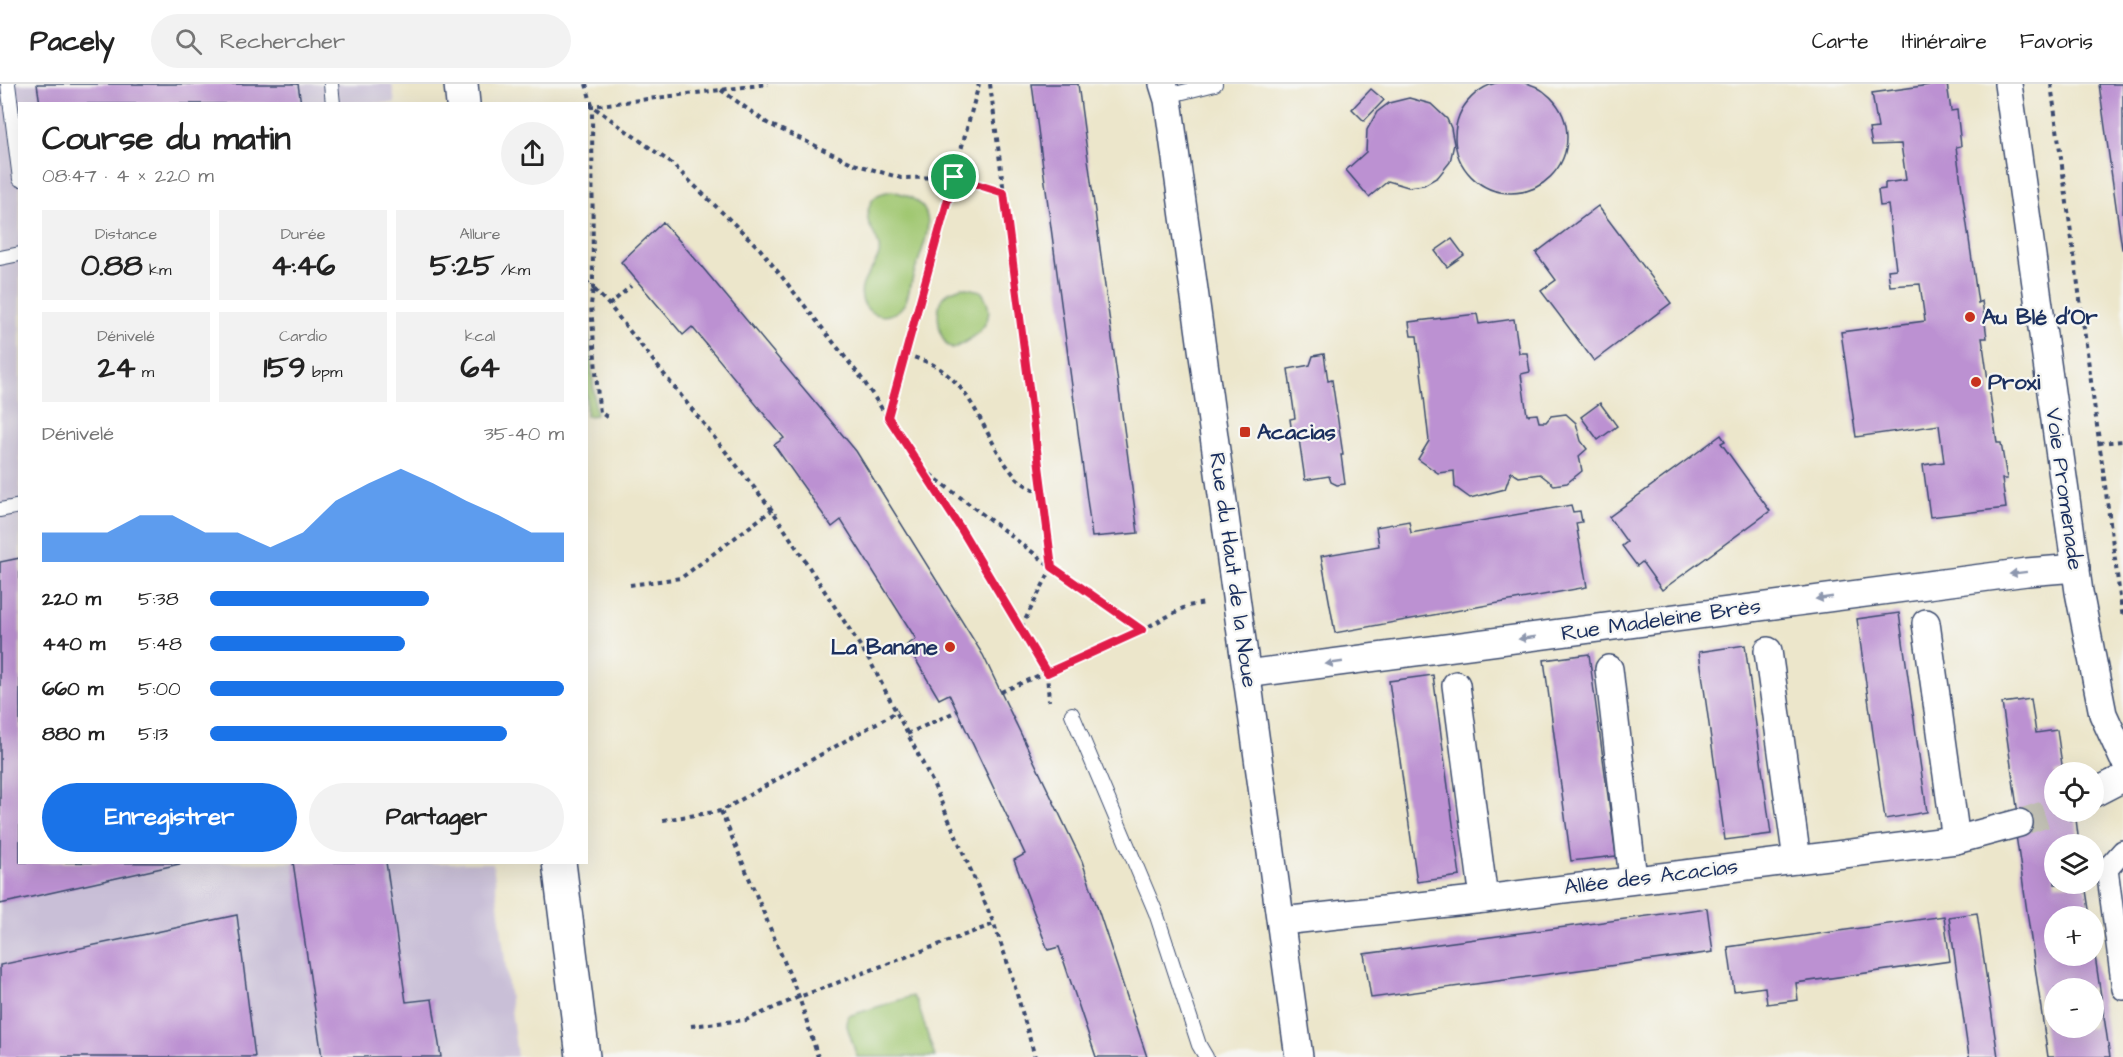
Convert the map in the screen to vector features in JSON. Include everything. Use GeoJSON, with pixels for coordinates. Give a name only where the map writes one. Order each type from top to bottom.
{"type":"FeatureCollection","features":[{"type":"Feature","properties":{"kind":"main road"},"geometry":{"type":"LineString","coordinates":[[461,84],[463,102]]}},
{"type":"Feature","properties":{"kind":"main road"},"geometry":{"type":"LineString","coordinates":[[559,864],[583,1057]]}},
{"type":"Feature","properties":{"kind":"street","name":"Voie Promenade"},"geometry":{"type":"LineString","coordinates":[[2008,84],[2076,568],[2103,714],[2123,758]]}},
{"type":"Feature","properties":{"kind":"street","name":"Rue du Haut de la Noue"},"geometry":{"type":"LineString","coordinates":[[1165,90],[1282,921],[1299,1057]]}},
{"type":"Feature","properties":{"kind":"street","name":"Rue Madeleine Brès"},"geometry":{"type":"LineString","coordinates":[[1246,674],[2027,572],[2076,568]]}},
{"type":"Feature","properties":{"kind":"street"},"geometry":{"type":"LineString","coordinates":[[1926,623],[1956,840]]}},
{"type":"Feature","properties":{"kind":"street"},"geometry":{"type":"LineString","coordinates":[[1768,651],[1797,860]]}},
{"type":"Feature","properties":{"kind":"street"},"geometry":{"type":"LineString","coordinates":[[1609,669],[1633,879]]}},
{"type":"Feature","properties":{"kind":"street"},"geometry":{"type":"LineString","coordinates":[[1456,685],[1484,899]]}},
{"type":"Feature","properties":{"kind":"street"},"geometry":{"type":"LineString","coordinates":[[2104,788],[2123,778]]}},
{"type":"Feature","properties":{"kind":"street","name":"Allée des Acacias"},"geometry":{"type":"LineString","coordinates":[[1282,921],[1484,899],[1956,840],[2019,823]]}},
{"type":"Feature","properties":{"kind":"street"},"geometry":{"type":"LineString","coordinates":[[2123,851],[2107,869],[2123,989]]}},
{"type":"Feature","properties":{"kind":"lane"},"geometry":{"type":"LineString","coordinates":[[8,84],[18,162]]}},
{"type":"Feature","properties":{"kind":"lane"},"geometry":{"type":"LineString","coordinates":[[331,84],[333,102]]}},
{"type":"Feature","properties":{"kind":"lane"},"geometry":{"type":"LineString","coordinates":[[1165,90],[1215,84]]}},
{"type":"Feature","properties":{"kind":"lane"},"geometry":{"type":"LineString","coordinates":[[0,258],[18,254]]}},
{"type":"Feature","properties":{"kind":"lane"},"geometry":{"type":"LineString","coordinates":[[0,510],[18,506]]}},
{"type":"Feature","properties":{"kind":"lane"},"geometry":{"type":"LineString","coordinates":[[1072,714],[1156,913],[1199,1045],[1206,1057]]}},
{"type":"Feature","properties":{"kind":"path"},"geometry":{"type":"LineString","coordinates":[[586,84],[589,107],[593,288],[591,305],[598,398],[600,412],[607,417]]}},
{"type":"Feature","properties":{"kind":"path"},"geometry":{"type":"LineString","coordinates":[[589,107],[768,84]]}},
{"type":"Feature","properties":{"kind":"path"},"geometry":{"type":"LineString","coordinates":[[888,417],[980,84]]}},
{"type":"Feature","properties":{"kind":"path"},"geometry":{"type":"LineString","coordinates":[[990,84],[1052,567],[1021,628]]}},
{"type":"Feature","properties":{"kind":"path","name":"Voie Promenade"},"geometry":{"type":"LineString","coordinates":[[2051,84],[2123,619]]}},
{"type":"Feature","properties":{"kind":"path"},"geometry":{"type":"LineString","coordinates":[[721,90],[768,123],[854,164],[901,178],[954,177],[1004,193]]}},
{"type":"Feature","properties":{"kind":"path"},"geometry":{"type":"LineString","coordinates":[[589,107],[671,163],[760,249],[863,380],[961,529],[1047,673],[1050,705]]}},
{"type":"Feature","properties":{"kind":"path"},"geometry":{"type":"LineString","coordinates":[[588,283],[609,305],[772,510],[870,661],[898,711],[907,734],[933,783],[994,924],[1035,1057]]}},
{"type":"Feature","properties":{"kind":"path"},"geometry":{"type":"LineString","coordinates":[[609,305],[631,286]]}},
{"type":"Feature","properties":{"kind":"path"},"geometry":{"type":"LineString","coordinates":[[905,354],[939,368],[954,381],[976,408],[998,452],[1016,478],[1043,494]]}},
{"type":"Feature","properties":{"kind":"path"},"geometry":{"type":"LineString","coordinates":[[2099,443],[2123,441]]}},
{"type":"Feature","properties":{"kind":"path"},"geometry":{"type":"LineString","coordinates":[[920,467],[1052,567],[1142,630]]}},
{"type":"Feature","properties":{"kind":"path"},"geometry":{"type":"LineString","coordinates":[[630,585],[681,578],[772,510]]}},
{"type":"Feature","properties":{"kind":"path"},"geometry":{"type":"LineString","coordinates":[[1001,692],[1142,630],[1188,605],[1236,600]]}},
{"type":"Feature","properties":{"kind":"path"},"geometry":{"type":"LineString","coordinates":[[663,820],[721,811],[898,711]]}},
{"type":"Feature","properties":{"kind":"path"},"geometry":{"type":"LineString","coordinates":[[907,734],[957,711]]}},
{"type":"Feature","properties":{"kind":"path"},"geometry":{"type":"LineString","coordinates":[[721,811],[800,997],[818,1057]]}},
{"type":"Feature","properties":{"kind":"path"},"geometry":{"type":"LineString","coordinates":[[691,1026],[746,1020],[800,997],[994,924]]}},
{"type":"Feature","properties":{"kind":"shaded area"},"geometry":{"type":"Polygon","coordinates":[[[0,84],[392,84],[395,102],[18,102],[18,864],[493,864],[517,1057],[0,1057],[0,84]]]}},
{"type":"Feature","properties":{"kind":"green space"},"geometry":{"type":"Polygon","coordinates":[[[892,191],[909,196],[920,204],[926,213],[928,223],[927,235],[906,301],[900,309],[884,316],[870,311],[864,305],[862,288],[879,251],[868,220],[869,206],[878,195],[892,191]]]}},
{"type":"Feature","properties":{"kind":"green space"},"geometry":{"type":"Polygon","coordinates":[[[962,287],[981,291],[987,301],[989,311],[983,327],[970,339],[952,349],[941,334],[938,312],[945,295],[962,287]]]}},
{"type":"Feature","properties":{"kind":"green space"},"geometry":{"type":"Polygon","coordinates":[[[588,328],[596,415],[588,416],[588,328]]]}},
{"type":"Feature","properties":{"kind":"green space"},"geometry":{"type":"Polygon","coordinates":[[[912,996],[917,1002],[935,1057],[857,1057],[847,1026],[848,1016],[912,996]]]}},
{"type":"Feature","properties":{"kind":"building"},"geometry":{"type":"Polygon","coordinates":[[[1511,81],[1532,86],[1550,98],[1562,116],[1567,137],[1562,158],[1550,176],[1532,188],[1511,193],[1490,188],[1472,176],[1460,158],[1455,137],[1460,116],[1472,98],[1490,86],[1511,81]]]}},
{"type":"Feature","properties":{"kind":"building"},"geometry":{"type":"Polygon","coordinates":[[[37,84],[298,84],[301,102],[40,102],[37,84]]]}},
{"type":"Feature","properties":{"kind":"building"},"geometry":{"type":"Polygon","coordinates":[[[1032,84],[1078,84],[1138,533],[1092,537],[1032,84]]]}},
{"type":"Feature","properties":{"kind":"building"},"geometry":{"type":"Polygon","coordinates":[[[1947,84],[1951,111],[1957,110],[1961,146],[1956,147],[1978,303],[1982,301],[1987,338],[1982,338],[1997,443],[2001,443],[2007,479],[2002,479],[2006,508],[1930,517],[1923,465],[1944,462],[1939,425],[1856,437],[1841,332],[1925,321],[1920,284],[1890,286],[1888,270],[1896,269],[1888,205],[1880,206],[1878,190],[1885,189],[1885,183],[1906,180],[1901,144],[1872,145],[1869,129],[1878,128],[1872,93],[1947,84]]]}},
{"type":"Feature","properties":{"kind":"building"},"geometry":{"type":"Polygon","coordinates":[[[2099,84],[2123,84],[2123,249],[2122,249],[2099,84]]]}},
{"type":"Feature","properties":{"kind":"building"},"geometry":{"type":"Polygon","coordinates":[[[1371,89],[1384,100],[1364,121],[1352,109],[1371,89]]]}},
{"type":"Feature","properties":{"kind":"building"},"geometry":{"type":"Polygon","coordinates":[[[1409,98],[1431,104],[1447,119],[1454,144],[1450,162],[1438,177],[1424,185],[1408,187],[1388,181],[1369,197],[1346,170],[1366,152],[1367,130],[1377,112],[1389,103],[1409,98]]]}},
{"type":"Feature","properties":{"kind":"building"},"geometry":{"type":"Polygon","coordinates":[[[1598,206],[1671,303],[1594,361],[1541,291],[1556,280],[1536,253],[1598,206]]]}},
{"type":"Feature","properties":{"kind":"building","name":"La Banane"},"geometry":{"type":"Polygon","coordinates":[[[663,222],[856,451],[983,655],[1082,861],[1147,1057],[1096,1057],[1059,947],[1048,950],[1014,860],[1025,854],[949,694],[939,699],[907,645],[916,639],[841,520],[832,527],[774,445],[784,438],[692,327],[683,335],[621,262],[663,222]]]}},
{"type":"Feature","properties":{"kind":"building"},"geometry":{"type":"Polygon","coordinates":[[[1452,239],[1464,255],[1447,267],[1435,251],[1452,239]]]}},
{"type":"Feature","properties":{"kind":"building"},"geometry":{"type":"Polygon","coordinates":[[[1477,314],[1479,324],[1514,319],[1519,353],[1527,353],[1530,372],[1521,374],[1527,415],[1537,414],[1539,422],[1546,422],[1551,416],[1566,414],[1576,423],[1581,441],[1587,449],[1579,456],[1582,471],[1567,483],[1554,485],[1540,474],[1519,477],[1511,472],[1505,489],[1470,498],[1455,487],[1454,471],[1438,473],[1418,459],[1429,441],[1417,336],[1411,336],[1409,322],[1477,314]]]}},
{"type":"Feature","properties":{"kind":"building"},"geometry":{"type":"Polygon","coordinates":[[[1324,354],[1328,381],[1332,380],[1345,484],[1337,485],[1331,482],[1329,476],[1305,480],[1298,432],[1292,433],[1290,419],[1295,418],[1288,369],[1310,365],[1313,356],[1324,354]]]}},
{"type":"Feature","properties":{"kind":"building"},"geometry":{"type":"Polygon","coordinates":[[[1600,403],[1617,426],[1598,440],[1581,417],[1600,403]]]}},
{"type":"Feature","properties":{"kind":"building"},"geometry":{"type":"Polygon","coordinates":[[[1721,435],[1725,441],[1721,443],[1770,511],[1662,590],[1642,562],[1637,566],[1622,546],[1627,542],[1609,517],[1721,435]]]}},
{"type":"Feature","properties":{"kind":"building"},"geometry":{"type":"Polygon","coordinates":[[[1571,505],[1573,512],[1580,511],[1582,522],[1576,523],[1587,587],[1335,633],[1321,556],[1379,546],[1376,527],[1409,521],[1411,533],[1571,505]]]}},
{"type":"Feature","properties":{"kind":"building"},"geometry":{"type":"Polygon","coordinates":[[[18,558],[18,864],[180,864],[0,904],[0,562],[18,558]]]}},
{"type":"Feature","properties":{"kind":"building"},"geometry":{"type":"Polygon","coordinates":[[[1899,613],[1927,812],[1885,819],[1857,619],[1899,613]]]}},
{"type":"Feature","properties":{"kind":"building"},"geometry":{"type":"Polygon","coordinates":[[[1745,645],[1771,834],[1725,840],[1699,652],[1745,645]]]}},
{"type":"Feature","properties":{"kind":"building"},"geometry":{"type":"Polygon","coordinates":[[[1589,654],[1616,856],[1571,861],[1544,660],[1589,654]]]}},
{"type":"Feature","properties":{"kind":"building"},"geometry":{"type":"Polygon","coordinates":[[[1433,675],[1460,876],[1417,882],[1389,681],[1433,675]]]}},
{"type":"Feature","properties":{"kind":"building"},"geometry":{"type":"Polygon","coordinates":[[[2031,699],[2036,733],[2057,730],[2062,762],[2044,762],[2044,822],[2076,822],[2078,834],[2044,834],[2044,894],[2087,894],[2088,906],[2044,906],[2044,966],[2096,966],[2098,978],[2044,978],[2044,1029],[2015,828],[2020,828],[2002,703],[2031,699]]]}},
{"type":"Feature","properties":{"kind":"building"},"geometry":{"type":"Polygon","coordinates":[[[293,864],[386,864],[406,1002],[432,999],[441,1057],[322,1057],[293,864]]]}},
{"type":"Feature","properties":{"kind":"building"},"geometry":{"type":"Polygon","coordinates":[[[1707,908],[1713,952],[1371,998],[1364,954],[1707,908]]]}},
{"type":"Feature","properties":{"kind":"building"},"geometry":{"type":"Polygon","coordinates":[[[1977,913],[1998,1057],[1969,1057],[1949,917],[1977,913]]]}},
{"type":"Feature","properties":{"kind":"building"},"geometry":{"type":"Polygon","coordinates":[[[237,915],[255,1057],[0,1057],[0,965],[237,915]]]}},
{"type":"Feature","properties":{"kind":"building"},"geometry":{"type":"Polygon","coordinates":[[[1944,916],[1950,961],[1796,983],[1798,1000],[1767,1004],[1765,987],[1734,991],[1728,947],[1944,916]]]}},
{"type":"Feature","properties":{"kind":"building"},"geometry":{"type":"Polygon","coordinates":[[[2104,1017],[2110,1057],[2048,1057],[2045,1038],[2104,1038],[2104,1017]]]}},
{"type":"Feature","properties":{"kind":"tunnel"},"geometry":{"type":"LineString","coordinates":[[2019,823],[2044,815]]}},
{"type":"Feature","properties":{"kind":"place","name":"Au Blé d'Or"},"geometry":{"type":"Point","coordinates":[1970,317]}},
{"type":"Feature","properties":{"kind":"place","name":"Proxi"},"geometry":{"type":"Point","coordinates":[1976,382]}},
{"type":"Feature","properties":{"kind":"place","name":"Acacias"},"geometry":{"type":"Point","coordinates":[1245,432]}},
{"type":"Feature","properties":{"kind":"place","name":"La Banane"},"geometry":{"type":"Point","coordinates":[950,647]}},
{"type":"Feature","properties":{"kind":"route"},"geometry":{"type":"LineString","coordinates":[[954,177],[1004,193],[1052,567],[1142,630],[1047,673],[961,529],[888,417],[954,177]]}}]}
